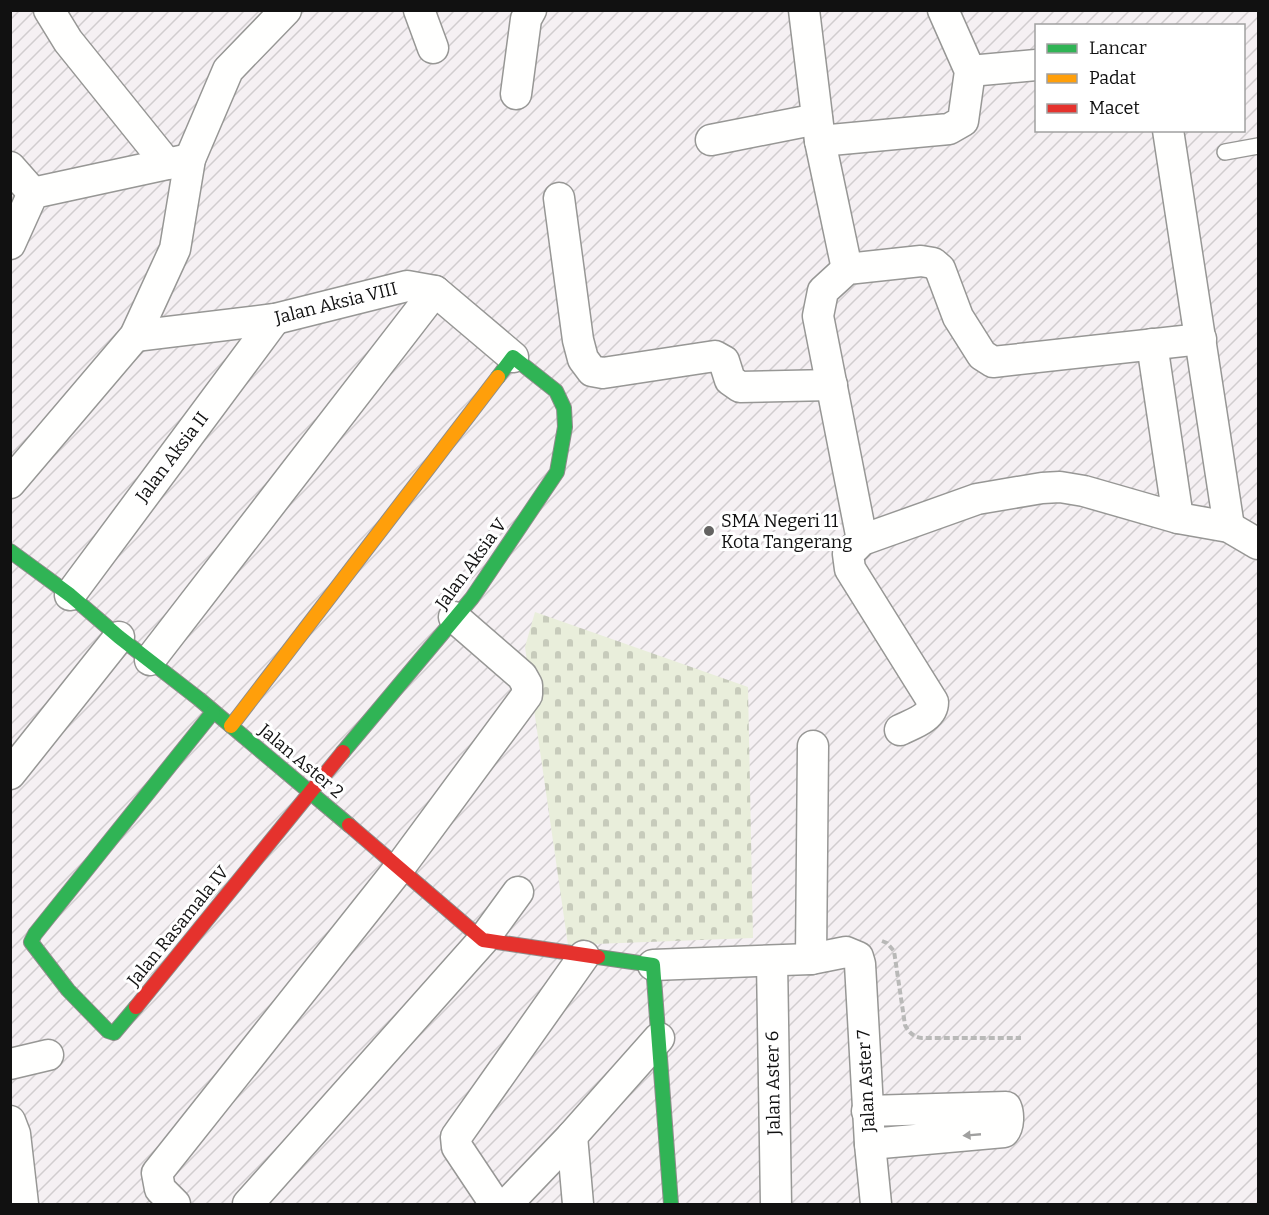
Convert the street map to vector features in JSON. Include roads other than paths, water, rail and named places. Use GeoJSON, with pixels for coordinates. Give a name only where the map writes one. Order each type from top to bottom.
{"type":"FeatureCollection","features":[{"type":"Feature","properties":{"kind":"street"},"geometry":{"type":"LineString","coordinates":[[49,10],[68,42],[178,161]]}},
{"type":"Feature","properties":{"kind":"street"},"geometry":{"type":"LineString","coordinates":[[10,483],[135,336],[175,249],[178,161],[228,70],[286,10]]}},
{"type":"Feature","properties":{"kind":"street"},"geometry":{"type":"LineString","coordinates":[[419,10],[433,48]]}},
{"type":"Feature","properties":{"kind":"street"},"geometry":{"type":"LineString","coordinates":[[516,94],[526,19],[531,10]]}},
{"type":"Feature","properties":{"kind":"street"},"geometry":{"type":"LineString","coordinates":[[804,10],[819,130],[847,269]]}},
{"type":"Feature","properties":{"kind":"street"},"geometry":{"type":"LineString","coordinates":[[711,140],[819,130],[949,129],[963,121],[970,71],[943,10]]}},
{"type":"Feature","properties":{"kind":"street"},"geometry":{"type":"LineString","coordinates":[[970,71],[1035,65]]}},
{"type":"Feature","properties":{"kind":"street"},"geometry":{"type":"LineString","coordinates":[[1168,132],[1229,527]]}},
{"type":"Feature","properties":{"kind":"street"},"geometry":{"type":"LineString","coordinates":[[33,193],[178,161]]}},
{"type":"Feature","properties":{"kind":"street"},"geometry":{"type":"LineString","coordinates":[[10,167],[33,193]]}},
{"type":"Feature","properties":{"kind":"street"},"geometry":{"type":"LineString","coordinates":[[10,244],[33,193]]}},
{"type":"Feature","properties":{"kind":"street"},"geometry":{"type":"LineString","coordinates":[[559,198],[578,340],[583,359],[592,371],[603,373],[715,356],[724,361],[730,380],[740,387],[832,385]]}},
{"type":"Feature","properties":{"kind":"street"},"geometry":{"type":"LineString","coordinates":[[862,540],[818,316],[823,291],[847,269],[921,261],[933,263],[940,269],[958,317],[982,355],[993,362],[1201,339]]}},
{"type":"Feature","properties":{"kind":"street","name":"Jalan Aksia VIII"},"geometry":{"type":"LineString","coordinates":[[135,336],[275,319],[407,286],[435,291]]}},
{"type":"Feature","properties":{"kind":"street"},"geometry":{"type":"LineString","coordinates":[[150,660],[435,291],[509,363],[231,726]]}},
{"type":"Feature","properties":{"kind":"street","name":"Jalan Aksia II"},"geometry":{"type":"LineString","coordinates":[[70,595],[275,319]]}},
{"type":"Feature","properties":{"kind":"street"},"geometry":{"type":"LineString","coordinates":[[1152,344],[1178,518]]}},
{"type":"Feature","properties":{"kind":"street","name":"Jalan Aksia V"},"geometry":{"type":"LineString","coordinates":[[310,792],[472,598],[557,472],[566,427],[564,408],[556,391],[509,363]]}},
{"type":"Feature","properties":{"kind":"street"},"geometry":{"type":"LineString","coordinates":[[900,730],[928,715],[933,709],[933,702],[850,569],[848,554],[862,540],[977,499],[1060,487],[1084,491],[1178,518],[1229,527],[1258,543]]}},
{"type":"Feature","properties":{"kind":"street","name":"Jalan Aster 2"},"geometry":{"type":"LineString","coordinates":[[14,561],[70,595],[400,867],[483,940]]}},
{"type":"Feature","properties":{"kind":"street"},"geometry":{"type":"LineString","coordinates":[[176,1204],[160,1189],[158,1173],[400,867],[526,695],[527,685],[522,676],[454,617]]}},
{"type":"Feature","properties":{"kind":"street"},"geometry":{"type":"LineString","coordinates":[[10,774],[119,637]]}},
{"type":"Feature","properties":{"kind":"street","name":"Jalan Rasamala IV"},"geometry":{"type":"LineString","coordinates":[[213,712],[35,934],[32,942],[68,990],[108,1031],[114,1033],[310,792]]}},
{"type":"Feature","properties":{"kind":"street"},"geometry":{"type":"LineString","coordinates":[[483,940],[653,965],[812,959],[813,746]]}},
{"type":"Feature","properties":{"kind":"street"},"geometry":{"type":"LineString","coordinates":[[248,1204],[483,940],[518,892]]}},
{"type":"Feature","properties":{"kind":"street","name":"Jalan Aster 7"},"geometry":{"type":"LineString","coordinates":[[812,959],[846,952],[858,957],[860,964],[867,1111],[876,1204]]}},
{"type":"Feature","properties":{"kind":"street"},"geometry":{"type":"LineString","coordinates":[[495,1204],[457,1148],[456,1137],[584,956]]}},
{"type":"Feature","properties":{"kind":"street","name":"Jalan Aster 6"},"geometry":{"type":"LineString","coordinates":[[772,961],[776,1204]]}},
{"type":"Feature","properties":{"kind":"street"},"geometry":{"type":"LineString","coordinates":[[653,965],[671,1204]]}},
{"type":"Feature","properties":{"kind":"street"},"geometry":{"type":"LineString","coordinates":[[507,1204],[572,1136],[659,1038]]}},
{"type":"Feature","properties":{"kind":"street"},"geometry":{"type":"LineString","coordinates":[[10,1064],[48,1055]]}},
{"type":"Feature","properties":{"kind":"street"},"geometry":{"type":"LineString","coordinates":[[867,1111],[1006,1107],[1008,1113],[1008,1126],[1004,1132],[870,1143]]}},
{"type":"Feature","properties":{"kind":"street"},"geometry":{"type":"LineString","coordinates":[[10,1121],[15,1134],[23,1204]]}},
{"type":"Feature","properties":{"kind":"street"},"geometry":{"type":"LineString","coordinates":[[572,1136],[578,1204]]}},
{"type":"Feature","properties":{"kind":"lane"},"geometry":{"type":"LineString","coordinates":[[1226,152],[1258,146]]}},
{"type":"Feature","properties":{"kind":"place","name":"SMA Negeri 11 Kota Tangerang"},"geometry":{"type":"Point","coordinates":[709,531]}}]}
